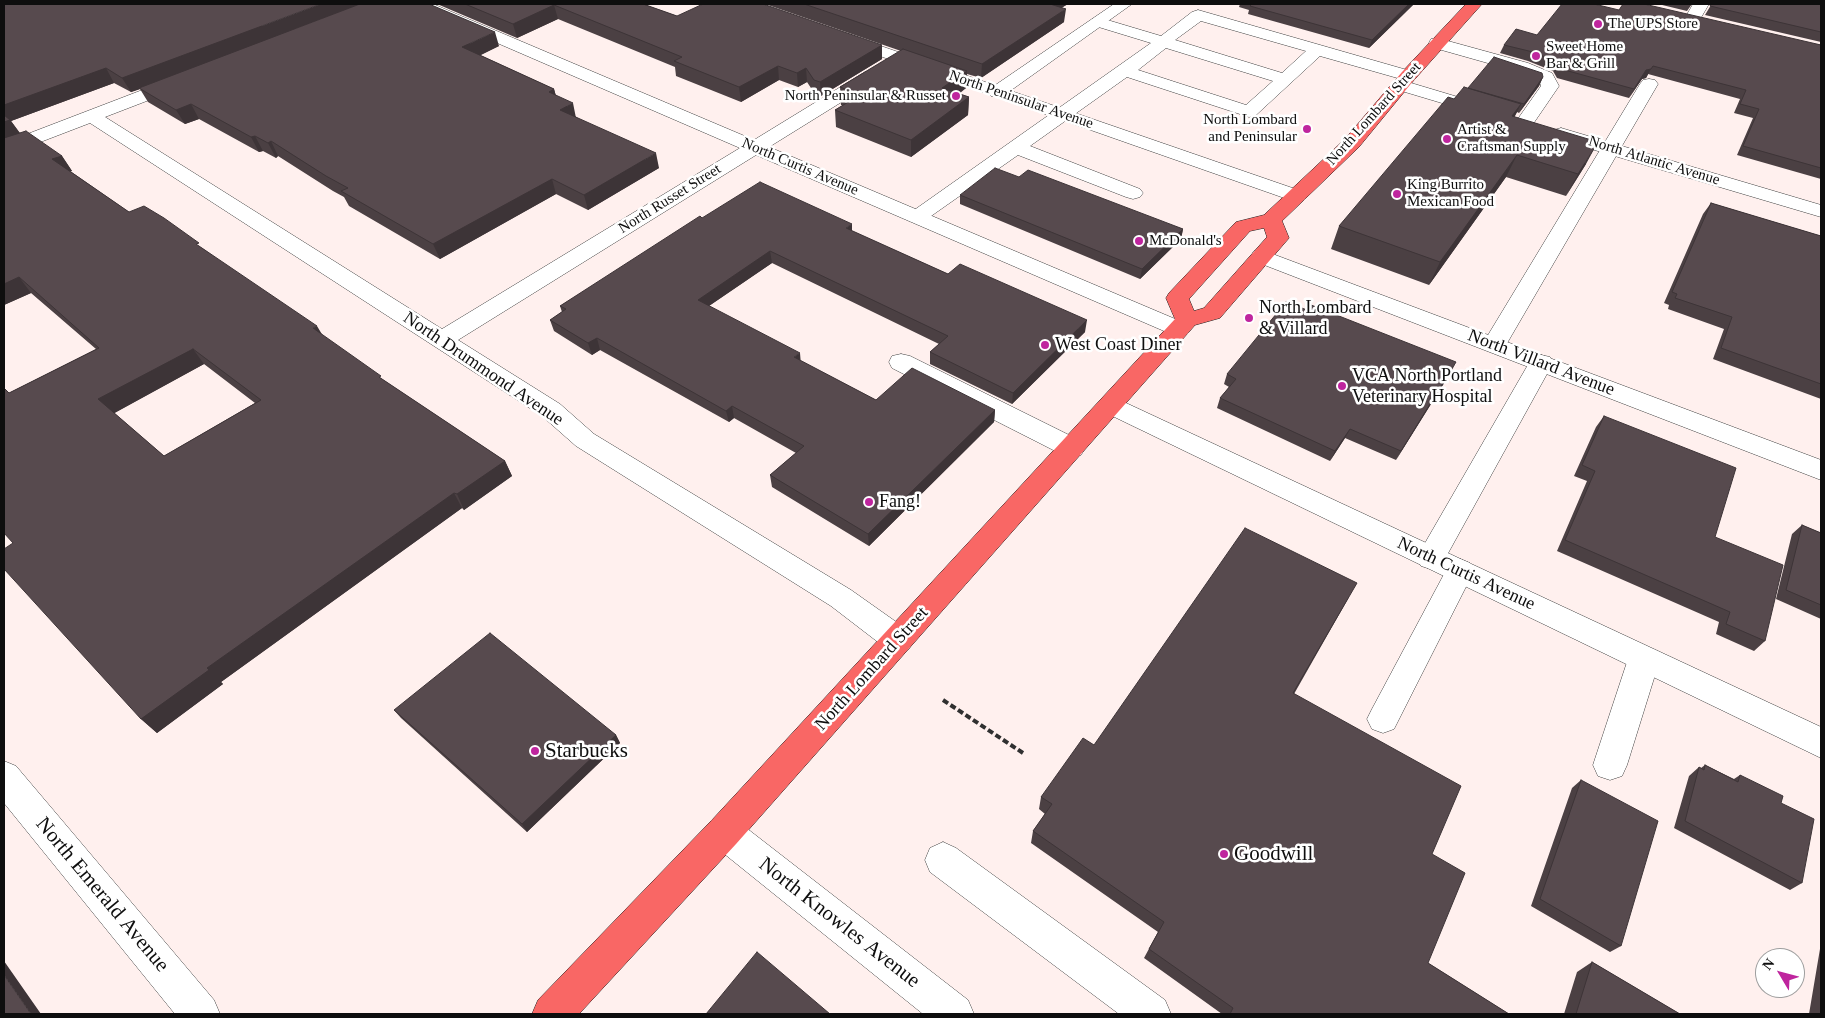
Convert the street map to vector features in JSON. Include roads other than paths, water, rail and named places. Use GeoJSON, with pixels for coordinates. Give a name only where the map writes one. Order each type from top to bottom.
{"type":"FeatureCollection","features":[{"type":"Feature","properties":{"kind":"main road","name":"North Lombard Street"},"geometry":{"type":"LineString","coordinates":[[1271,220],[1352,143],[1437,43],[1474,4]]}},
{"type":"Feature","properties":{"kind":"main road"},"geometry":{"type":"LineString","coordinates":[[1271,220],[1278,238],[1262,256],[1212,313],[1183,325],[1177,298],[1242,226],[1271,220]]}},
{"type":"Feature","properties":{"kind":"main road","name":"North Lombard Street"},"geometry":{"type":"LineString","coordinates":[[552,1014],[724,832],[1183,325]]}},
{"type":"Feature","properties":{"kind":"street","name":"North Curtis Avenue"},"geometry":{"type":"LineString","coordinates":[[420,4],[917,217],[1183,325]]}},
{"type":"Feature","properties":{"kind":"street"},"geometry":{"type":"LineString","coordinates":[[997,92],[1124,4]]}},
{"type":"Feature","properties":{"kind":"street"},"geometry":{"type":"LineString","coordinates":[[917,217],[1125,71],[1214,4]]}},
{"type":"Feature","properties":{"kind":"street"},"geometry":{"type":"LineString","coordinates":[[1693,18],[1701,4]]}},
{"type":"Feature","properties":{"kind":"street"},"geometry":{"type":"LineString","coordinates":[[1674,14],[1711,23]]}},
{"type":"Feature","properties":{"kind":"street","name":"North Atlantic Avenue"},"geometry":{"type":"LineString","coordinates":[[1198,15],[1317,50],[1509,118],[1821,211]]}},
{"type":"Feature","properties":{"kind":"street"},"geometry":{"type":"LineString","coordinates":[[1098,22],[1285,79]]}},
{"type":"Feature","properties":{"kind":"street","name":"North Peninsular Avenue"},"geometry":{"type":"LineString","coordinates":[[831,34],[1297,196]]}},
{"type":"Feature","properties":{"kind":"street"},"geometry":{"type":"LineString","coordinates":[[1437,43],[1522,67],[1546,77],[1550,86],[1509,118]]}},
{"type":"Feature","properties":{"kind":"street"},"geometry":{"type":"LineString","coordinates":[[1125,71],[1249,112],[1317,50]]}},
{"type":"Feature","properties":{"kind":"street","name":"North Russet Street"},"geometry":{"type":"LineString","coordinates":[[440,340],[900,58]]}},
{"type":"Feature","properties":{"kind":"street"},"geometry":{"type":"LineString","coordinates":[[4,150],[191,77]]}},
{"type":"Feature","properties":{"kind":"street"},"geometry":{"type":"LineString","coordinates":[[1494,345],[1650,84]]}},
{"type":"Feature","properties":{"kind":"street","name":"North Drummond Avenue"},"geometry":{"type":"LineString","coordinates":[[91,116],[551,410],[585,440],[841,598],[898,640]]}},
{"type":"Feature","properties":{"kind":"street"},"geometry":{"type":"LineString","coordinates":[[1015,147],[1134,193]]}},
{"type":"Feature","properties":{"kind":"street","name":"North Villard Avenue"},"geometry":{"type":"LineString","coordinates":[[1262,256],[1821,470]]}},
{"type":"Feature","properties":{"kind":"street"},"geometry":{"type":"LineString","coordinates":[[901,362],[1072,448]]}},
{"type":"Feature","properties":{"kind":"street"},"geometry":{"type":"LineString","coordinates":[[1431,558],[1541,363]]}},
{"type":"Feature","properties":{"kind":"street","name":"North Curtis Avenue"},"geometry":{"type":"LineString","coordinates":[[1110,405],[1821,743]]}},
{"type":"Feature","properties":{"kind":"street"},"geometry":{"type":"LineString","coordinates":[[1383,719],[1460,571]]}},
{"type":"Feature","properties":{"kind":"street"},"geometry":{"type":"LineString","coordinates":[[1610,765],[1644,659]]}},
{"type":"Feature","properties":{"kind":"street","name":"North Emerald Avenue"},"geometry":{"type":"LineString","coordinates":[[4,777],[200,1014]]}},
{"type":"Feature","properties":{"kind":"street","name":"North Knowles Avenue"},"geometry":{"type":"LineString","coordinates":[[724,832],[954,1014]]}},
{"type":"Feature","properties":{"kind":"street"},"geometry":{"type":"LineString","coordinates":[[943,860],[1151,1014]]}},
{"type":"Feature","properties":{"kind":"place","name":"The UPS Store"},"geometry":{"type":"Point","coordinates":[1598,24]}},
{"type":"Feature","properties":{"kind":"place","name":"Sweet Home Bar & Grill"},"geometry":{"type":"Point","coordinates":[1536,56]}},
{"type":"Feature","properties":{"kind":"place","name":"North Peninsular & Russet"},"geometry":{"type":"Point","coordinates":[956,96]}},
{"type":"Feature","properties":{"kind":"place","name":"North Lombard and Peninsular"},"geometry":{"type":"Point","coordinates":[1307,129]}},
{"type":"Feature","properties":{"kind":"place","name":"Artist & Craftsman Supply"},"geometry":{"type":"Point","coordinates":[1447,139]}},
{"type":"Feature","properties":{"kind":"place","name":"King Burrito Mexican Food"},"geometry":{"type":"Point","coordinates":[1397,194]}},
{"type":"Feature","properties":{"kind":"place","name":"McDonald's"},"geometry":{"type":"Point","coordinates":[1139,241]}},
{"type":"Feature","properties":{"kind":"place","name":"North Lombard & Villard"},"geometry":{"type":"Point","coordinates":[1249,318]}},
{"type":"Feature","properties":{"kind":"place","name":"West Coast Diner"},"geometry":{"type":"Point","coordinates":[1045,345]}},
{"type":"Feature","properties":{"kind":"place","name":"VCA North Portland Veterinary Hospital"},"geometry":{"type":"Point","coordinates":[1342,386]}},
{"type":"Feature","properties":{"kind":"place","name":"Fang!"},"geometry":{"type":"Point","coordinates":[869,502]}},
{"type":"Feature","properties":{"kind":"place","name":"Starbucks"},"geometry":{"type":"Point","coordinates":[535,751]}},
{"type":"Feature","properties":{"kind":"place","name":"Goodwill"},"geometry":{"type":"Point","coordinates":[1224,854]}}]}
